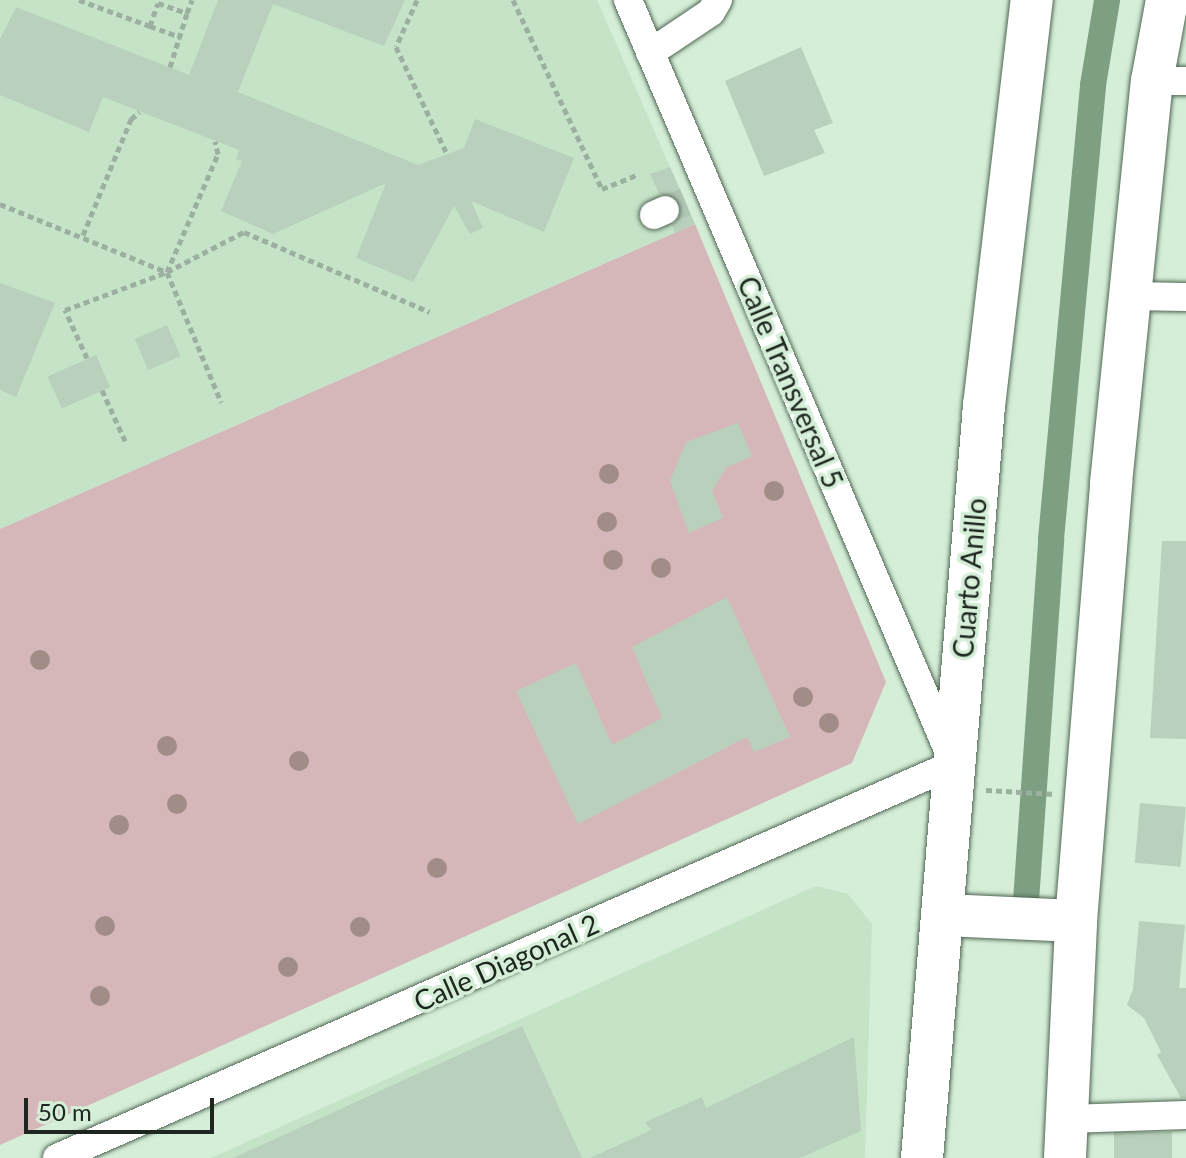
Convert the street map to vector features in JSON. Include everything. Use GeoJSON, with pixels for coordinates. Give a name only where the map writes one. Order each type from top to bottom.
{"type":"FeatureCollection","features":[{"type":"Feature","properties":{"kind":"highway","name":"Cuarto Anillo"},"geometry":{"type":"LineString","coordinates":[[922,1158],[984,406],[1032,0]]}},
{"type":"Feature","properties":{"kind":"highway"},"geometry":{"type":"LineString","coordinates":[[1066,1138],[1058,920],[1129,296],[1169,81],[1167,0]]}},
{"type":"Feature","properties":{"kind":"highway"},"geometry":{"type":"LineString","coordinates":[[944,915],[1058,920]]}},
{"type":"Feature","properties":{"kind":"street","name":"Calle Transversal 5"},"geometry":{"type":"LineString","coordinates":[[628,0],[650,53],[679,205],[954,764]]}},
{"type":"Feature","properties":{"kind":"street"},"geometry":{"type":"LineString","coordinates":[[650,53],[711,12],[718,0]]}},
{"type":"Feature","properties":{"kind":"street"},"geometry":{"type":"LineString","coordinates":[[1129,296],[1186,297]]}},
{"type":"Feature","properties":{"kind":"street","name":"Calle Diagonal 2"},"geometry":{"type":"LineString","coordinates":[[57,1158],[954,764]]}},
{"type":"Feature","properties":{"kind":"street"},"geometry":{"type":"LineString","coordinates":[[1066,1138],[1186,1115]]}},
{"type":"Feature","properties":{"kind":"path"},"geometry":{"type":"LineString","coordinates":[[79,0],[181,37]]}},
{"type":"Feature","properties":{"kind":"path"},"geometry":{"type":"LineString","coordinates":[[170,67],[192,0]]}},
{"type":"Feature","properties":{"kind":"path"},"geometry":{"type":"LineString","coordinates":[[417,0],[396,47],[447,154]]}},
{"type":"Feature","properties":{"kind":"path"},"geometry":{"type":"LineString","coordinates":[[513,0],[602,189],[637,175]]}},
{"type":"Feature","properties":{"kind":"path"},"geometry":{"type":"LineString","coordinates":[[150,26],[158,3],[187,13]]}},
{"type":"Feature","properties":{"kind":"path"},"geometry":{"type":"LineString","coordinates":[[83,235],[131,119],[140,112]]}},
{"type":"Feature","properties":{"kind":"path"},"geometry":{"type":"LineString","coordinates":[[167,272],[218,154],[215,141]]}},
{"type":"Feature","properties":{"kind":"path"},"geometry":{"type":"LineString","coordinates":[[0,204],[83,235],[167,272],[221,402]]}},
{"type":"Feature","properties":{"kind":"path"},"geometry":{"type":"LineString","coordinates":[[87,358],[65,310],[167,272],[244,232],[430,312]]}},
{"type":"Feature","properties":{"kind":"path"},"geometry":{"type":"LineString","coordinates":[[102,390],[126,443]]}},
{"type":"Feature","properties":{"kind":"path"},"geometry":{"type":"LineString","coordinates":[[997,790],[1052,794]]}},
{"type":"Feature","properties":{"kind":"shaded area"},"geometry":{"type":"Polygon","coordinates":[[[0,0],[597,0],[695,224],[0,529],[0,0]]]}},
{"type":"Feature","properties":{"kind":"shaded area"},"geometry":{"type":"Polygon","coordinates":[[[695,224],[886,682],[852,763],[0,1145],[0,529],[695,224]]]}},
{"type":"Feature","properties":{"kind":"shaded area"},"geometry":{"type":"Polygon","coordinates":[[[816,886],[848,894],[872,924],[865,1158],[211,1158],[816,886]]]}},
{"type":"Feature","properties":{"kind":"building"},"geometry":{"type":"Polygon","coordinates":[[[218,0],[405,0],[384,46],[273,4],[238,92],[418,165],[464,148],[475,119],[574,158],[544,232],[471,201],[483,228],[470,234],[454,206],[413,282],[356,258],[386,183],[273,234],[221,211],[242,161],[236,159],[239,150],[103,97],[89,132],[0,95],[0,39],[16,7],[189,75],[218,0]]]}},
{"type":"Feature","properties":{"kind":"building"},"geometry":{"type":"Polygon","coordinates":[[[801,47],[833,123],[814,130],[825,153],[764,176],[725,81],[801,47]]]}},
{"type":"Feature","properties":{"kind":"building"},"geometry":{"type":"Polygon","coordinates":[[[670,167],[695,224],[675,233],[672,225],[679,219],[681,204],[674,196],[659,194],[650,174],[670,167]]]}},
{"type":"Feature","properties":{"kind":"building"},"geometry":{"type":"Polygon","coordinates":[[[0,283],[55,303],[16,397],[0,390],[0,283]]]}},
{"type":"Feature","properties":{"kind":"building"},"geometry":{"type":"Polygon","coordinates":[[[167,325],[180,356],[148,370],[135,339],[167,325]]]}},
{"type":"Feature","properties":{"kind":"building"},"geometry":{"type":"Polygon","coordinates":[[[96,355],[110,387],[62,409],[48,377],[96,355]]]}},
{"type":"Feature","properties":{"kind":"building"},"geometry":{"type":"Polygon","coordinates":[[[738,423],[752,456],[726,468],[712,491],[723,518],[689,533],[670,481],[686,442],[738,423]]]}},
{"type":"Feature","properties":{"kind":"building"},"geometry":{"type":"Polygon","coordinates":[[[1162,541],[1186,541],[1186,739],[1150,738],[1162,541]]]}},
{"type":"Feature","properties":{"kind":"building"},"geometry":{"type":"Polygon","coordinates":[[[727,597],[790,737],[754,752],[747,737],[578,824],[516,691],[576,663],[612,745],[662,718],[632,647],[727,597]]]}},
{"type":"Feature","properties":{"kind":"building"},"geometry":{"type":"Polygon","coordinates":[[[1140,803],[1186,807],[1181,867],[1135,863],[1140,803]]]}},
{"type":"Feature","properties":{"kind":"building"},"geometry":{"type":"Polygon","coordinates":[[[1139,921],[1185,925],[1179,988],[1186,988],[1186,1098],[1181,1098],[1157,1055],[1161,1052],[1144,1018],[1127,1005],[1133,989],[1139,921]]]}},
{"type":"Feature","properties":{"kind":"building"},"geometry":{"type":"Polygon","coordinates":[[[522,1026],[582,1158],[233,1158],[522,1026]]]}},
{"type":"Feature","properties":{"kind":"building"},"geometry":{"type":"Polygon","coordinates":[[[854,1037],[861,1131],[800,1158],[590,1158],[651,1130],[645,1122],[702,1097],[706,1108],[854,1037]]]}},
{"type":"Feature","properties":{"kind":"building"},"geometry":{"type":"Polygon","coordinates":[[[1114,1132],[1172,1132],[1172,1158],[1114,1158],[1114,1132]]]}},
{"type":"Feature","properties":{"kind":"waterway"},"geometry":{"type":"LineString","coordinates":[[1026,901],[1051,539],[1093,85],[1107,0]]}},
{"type":"Feature","properties":{"kind":"tunnel"},"geometry":{"type":"LineString","coordinates":[[665,210],[685,202]]}}]}
